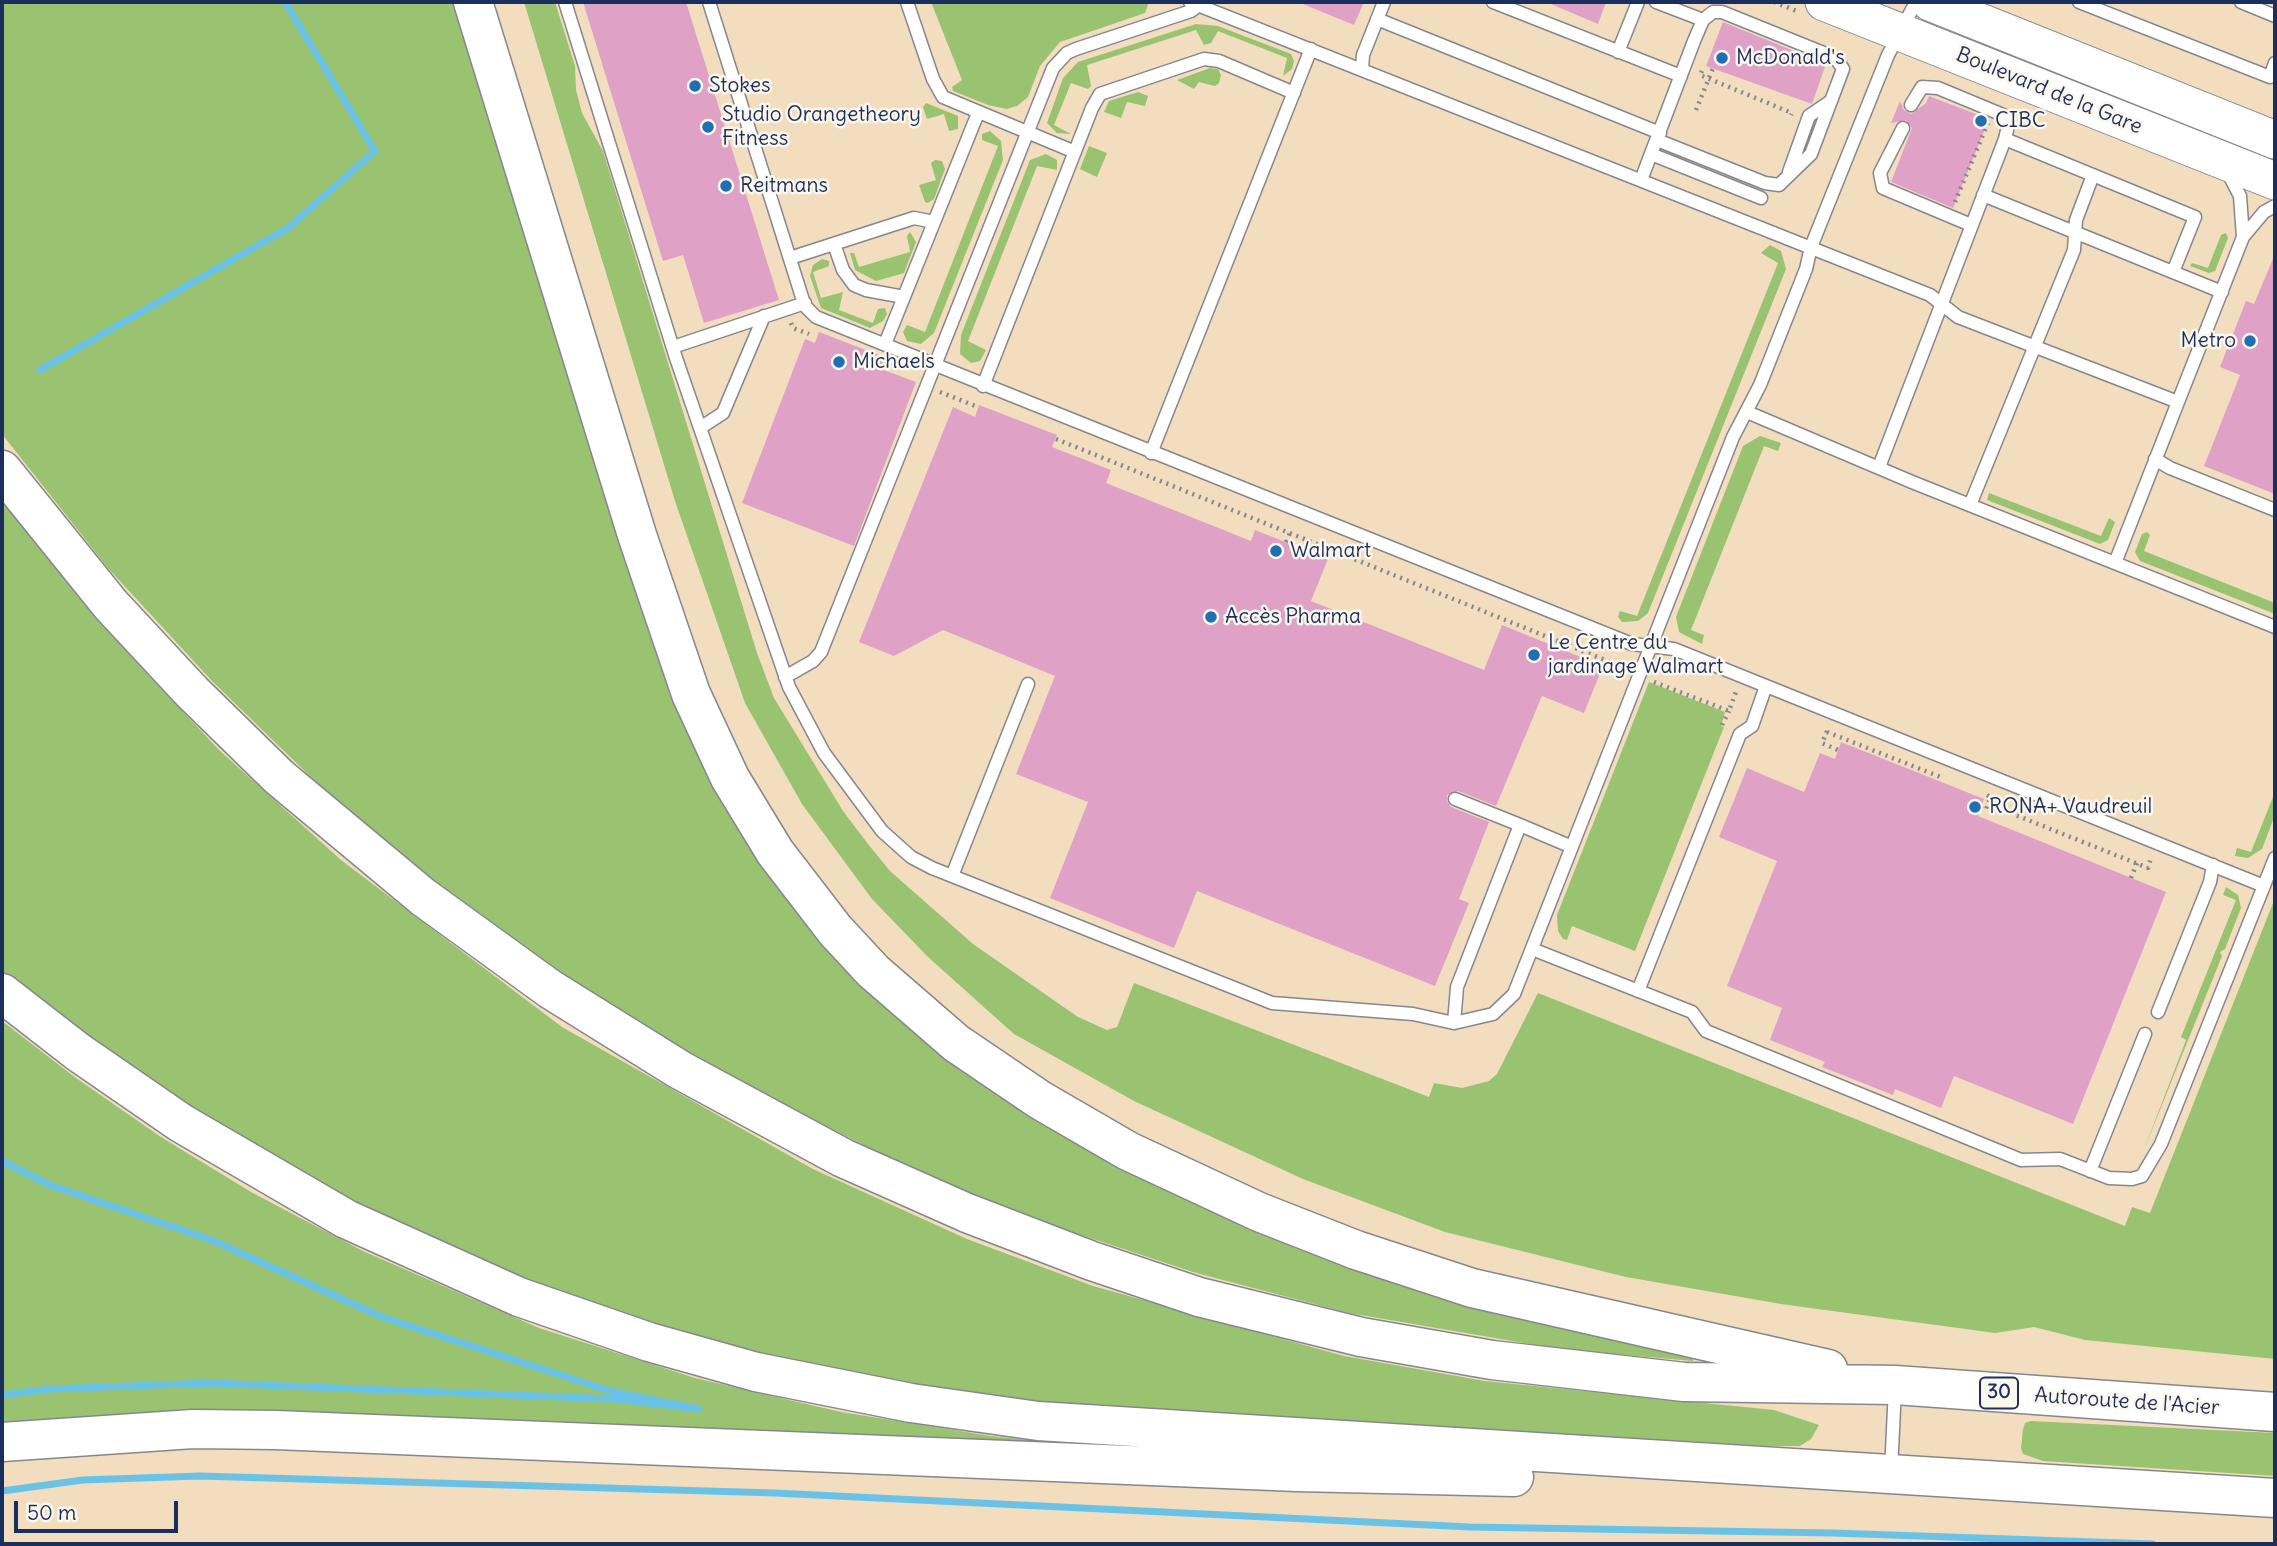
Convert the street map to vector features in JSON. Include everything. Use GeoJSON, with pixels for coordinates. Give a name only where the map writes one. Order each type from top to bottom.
{"type":"FeatureCollection","features":[{"type":"Feature","properties":{"kind":"highway"},"geometry":{"type":"LineString","coordinates":[[473,2],[637,535],[691,694],[730,778],[775,852],[835,930],[873,971],[956,1043],[1040,1100],[1153,1163],[1272,1217],[1356,1250],[1472,1288],[1895,1385]]}},
{"type":"Feature","properties":{"kind":"highway"},"geometry":{"type":"LineString","coordinates":[[2,470],[111,605],[192,692],[279,777],[382,865],[470,933],[595,1018],[712,1088],[844,1158],[967,1213],[1092,1261],[1199,1297],[1361,1337],[1511,1363],[1650,1379],[1723,1384],[1895,1385]]}},
{"type":"Feature","properties":{"kind":"highway"},"geometry":{"type":"LineString","coordinates":[[2,993],[78,1052],[172,1117],[243,1162],[346,1219],[529,1301],[649,1342],[756,1372],[911,1403],[1038,1421],[1891,1480],[2275,1497]]}},
{"type":"Feature","properties":{"kind":"highway","name":"Autoroute de l'Acier"},"geometry":{"type":"LineString","coordinates":[[1895,1385],[2275,1412]]}},
{"type":"Feature","properties":{"kind":"highway"},"geometry":{"type":"LineString","coordinates":[[2,1442],[180,1430],[276,1430],[1297,1472],[1891,1480]]}},
{"type":"Feature","properties":{"kind":"main road","name":"Boulevard de la Gare"},"geometry":{"type":"LineString","coordinates":[[1824,2],[1908,17],[2217,158],[2275,181]]}},
{"type":"Feature","properties":{"kind":"main road","name":"Boulevard de la Gare"},"geometry":{"type":"LineString","coordinates":[[1930,2],[2275,139]]}},
{"type":"Feature","properties":{"kind":"lane"},"geometry":{"type":"LineString","coordinates":[[565,2],[673,347],[785,677],[824,753],[882,831],[911,857],[952,876],[1272,1003],[1413,1014],[1454,1023],[1480,1019],[1504,1007],[1514,994],[1733,437],[1747,412],[1806,269],[1811,247],[1908,17]]}},
{"type":"Feature","properties":{"kind":"lane"},"geometry":{"type":"LineString","coordinates":[[709,2],[804,303],[816,317],[1632,644],[1674,649],[2264,886]]}},
{"type":"Feature","properties":{"kind":"lane"},"geometry":{"type":"LineString","coordinates":[[907,2],[933,79],[943,97],[1075,152]]}},
{"type":"Feature","properties":{"kind":"lane"},"geometry":{"type":"LineString","coordinates":[[1224,15],[1229,2]]}},
{"type":"Feature","properties":{"kind":"lane"},"geometry":{"type":"LineString","coordinates":[[1362,69],[1363,55],[1384,2]]}},
{"type":"Feature","properties":{"kind":"lane"},"geometry":{"type":"LineString","coordinates":[[1493,2],[1508,4],[1681,76]]}},
{"type":"Feature","properties":{"kind":"lane"},"geometry":{"type":"LineString","coordinates":[[1618,52],[1638,2]]}},
{"type":"Feature","properties":{"kind":"lane"},"geometry":{"type":"LineString","coordinates":[[1656,2],[1703,20]]}},
{"type":"Feature","properties":{"kind":"lane"},"geometry":{"type":"LineString","coordinates":[[2079,2],[2112,8],[2270,77],[2275,63]]}},
{"type":"Feature","properties":{"kind":"lane"},"geometry":{"type":"LineString","coordinates":[[2241,2],[2275,16]]}},
{"type":"Feature","properties":{"kind":"lane"},"geometry":{"type":"LineString","coordinates":[[785,677],[813,661],[821,652],[1053,68],[1067,53],[1191,12],[1194,4],[1930,295],[1958,317],[2178,402]]}},
{"type":"Feature","properties":{"kind":"lane"},"geometry":{"type":"LineString","coordinates":[[1377,19],[1658,137],[1775,186],[1782,183],[1789,173],[1811,154],[1835,97],[1843,69],[1832,57],[1722,12],[1713,12],[1703,20],[1658,137],[1641,180]]}},
{"type":"Feature","properties":{"kind":"lane"},"geometry":{"type":"LineString","coordinates":[[1151,453],[1311,49]]}},
{"type":"Feature","properties":{"kind":"lane"},"geometry":{"type":"LineString","coordinates":[[983,386],[1100,94],[1204,59],[1219,61],[1294,93]]}},
{"type":"Feature","properties":{"kind":"lane"},"geometry":{"type":"LineString","coordinates":[[1880,467],[2008,126],[2003,115],[1938,88],[1922,87],[1912,105]]}},
{"type":"Feature","properties":{"kind":"lane"},"geometry":{"type":"LineString","coordinates":[[885,344],[978,113]]}},
{"type":"Feature","properties":{"kind":"lane"},"geometry":{"type":"LineString","coordinates":[[1903,128],[1880,173],[1883,188],[1971,225]]}},
{"type":"Feature","properties":{"kind":"lane"},"geometry":{"type":"LineString","coordinates":[[2005,139],[2195,218],[2174,272]]}},
{"type":"Feature","properties":{"kind":"lane"},"geometry":{"type":"LineString","coordinates":[[1651,154],[1761,198]]}},
{"type":"Feature","properties":{"kind":"lane"},"geometry":{"type":"LineString","coordinates":[[2217,158],[2240,196],[2243,237]]}},
{"type":"Feature","properties":{"kind":"lane"},"geometry":{"type":"LineString","coordinates":[[1970,505],[2074,250],[2076,220],[2093,176]]}},
{"type":"Feature","properties":{"kind":"lane"},"geometry":{"type":"LineString","coordinates":[[1983,195],[2222,292]]}},
{"type":"Feature","properties":{"kind":"lane"},"geometry":{"type":"LineString","coordinates":[[2115,562],[2243,237],[2264,212],[2275,206]]}},
{"type":"Feature","properties":{"kind":"lane"},"geometry":{"type":"LineString","coordinates":[[790,258],[914,218],[934,222]]}},
{"type":"Feature","properties":{"kind":"lane"},"geometry":{"type":"LineString","coordinates":[[834,244],[843,270],[854,285],[904,297]]}},
{"type":"Feature","properties":{"kind":"lane"},"geometry":{"type":"LineString","coordinates":[[673,347],[804,303]]}},
{"type":"Feature","properties":{"kind":"lane"},"geometry":{"type":"LineString","coordinates":[[700,428],[723,412],[764,316]]}},
{"type":"Feature","properties":{"kind":"lane"},"geometry":{"type":"LineString","coordinates":[[1747,412],[2275,627]]}},
{"type":"Feature","properties":{"kind":"lane"},"geometry":{"type":"LineString","coordinates":[[2155,459],[2169,468],[2275,510]]}},
{"type":"Feature","properties":{"kind":"lane"},"geometry":{"type":"LineString","coordinates":[[952,876],[1028,684]]}},
{"type":"Feature","properties":{"kind":"lane"},"geometry":{"type":"LineString","coordinates":[[1638,991],[1740,734],[1752,726],[1766,686]]}},
{"type":"Feature","properties":{"kind":"lane"},"geometry":{"type":"LineString","coordinates":[[1455,799],[1572,847]]}},
{"type":"Feature","properties":{"kind":"lane"},"geometry":{"type":"LineString","coordinates":[[1454,1023],[1457,987],[1520,825]]}},
{"type":"Feature","properties":{"kind":"lane"},"geometry":{"type":"LineString","coordinates":[[1532,949],[1692,1012],[1706,1031],[2021,1160],[2060,1159],[2109,1178],[2132,1179],[2142,1175],[2155,1158],[2275,858]]}},
{"type":"Feature","properties":{"kind":"lane"},"geometry":{"type":"LineString","coordinates":[[2158,1012],[2207,888],[2213,865]]}},
{"type":"Feature","properties":{"kind":"lane"},"geometry":{"type":"LineString","coordinates":[[2091,1171],[2145,1034]]}},
{"type":"Feature","properties":{"kind":"lane"},"geometry":{"type":"LineString","coordinates":[[1891,1480],[1895,1385]]}},
{"type":"Feature","properties":{"kind":"path"},"geometry":{"type":"LineString","coordinates":[[1705,63],[1700,75],[1792,113],[1789,123]]}},
{"type":"Feature","properties":{"kind":"path"},"geometry":{"type":"LineString","coordinates":[[1696,110],[1713,68]]}},
{"type":"Feature","properties":{"kind":"path"},"geometry":{"type":"LineString","coordinates":[[1952,210],[1990,116]]}},
{"type":"Feature","properties":{"kind":"path"},"geometry":{"type":"LineString","coordinates":[[790,322],[793,328],[817,337]]}},
{"type":"Feature","properties":{"kind":"path"},"geometry":{"type":"LineString","coordinates":[[938,391],[978,407]]}},
{"type":"Feature","properties":{"kind":"path"},"geometry":{"type":"LineString","coordinates":[[1056,439],[1631,671]]}},
{"type":"Feature","properties":{"kind":"path"},"geometry":{"type":"LineString","coordinates":[[1286,542],[1290,533]]}},
{"type":"Feature","properties":{"kind":"path"},"geometry":{"type":"LineString","coordinates":[[1537,639],[1539,633]]}},
{"type":"Feature","properties":{"kind":"path"},"geometry":{"type":"LineString","coordinates":[[1650,680],[1729,711]]}},
{"type":"Feature","properties":{"kind":"path"},"geometry":{"type":"LineString","coordinates":[[1722,725],[1736,692]]}},
{"type":"Feature","properties":{"kind":"path"},"geometry":{"type":"LineString","coordinates":[[1839,750],[1822,743],[1827,732],[1947,779]]}},
{"type":"Feature","properties":{"kind":"path"},"geometry":{"type":"LineString","coordinates":[[1981,808],[1986,810],[1990,797],[1983,793]]}},
{"type":"Feature","properties":{"kind":"path"},"geometry":{"type":"LineString","coordinates":[[1988,804],[2148,868],[2151,858]]}},
{"type":"Feature","properties":{"kind":"path"},"geometry":{"type":"LineString","coordinates":[[2063,834],[2067,824]]}},
{"type":"Feature","properties":{"kind":"path"},"geometry":{"type":"LineString","coordinates":[[2132,878],[2137,863]]}},
{"type":"Feature","properties":{"kind":"green space"},"geometry":{"type":"Polygon","coordinates":[[[2,2],[456,2],[715,785],[1040,1120],[1692,1352],[1693,1361],[1559,1349],[1349,1313],[1196,1273],[1027,1217],[916,1171],[745,1086],[607,1003],[524,949],[447,891],[320,786],[212,681],[107,567],[2,434],[2,2]]]}},
{"type":"Feature","properties":{"kind":"green space"},"geometry":{"type":"Polygon","coordinates":[[[524,2],[555,2],[575,66],[576,90],[582,113],[603,151],[757,653],[774,698],[843,811],[868,844],[890,871],[973,944],[1078,1017],[1107,1030],[1117,1027],[1134,983],[1429,1097],[1434,1083],[1462,1088],[1489,1081],[1497,1074],[1538,993],[2125,1226],[2132,1207],[2150,1213],[2275,898],[2275,1359],[2085,1340],[2034,1327],[1995,1333],[1781,1304],[1626,1277],[1445,1232],[1303,1179],[1134,1101],[1014,1034],[928,957],[872,899],[802,804],[745,703],[675,501],[524,2]]]}},
{"type":"Feature","properties":{"kind":"green space"},"geometry":{"type":"Polygon","coordinates":[[[931,2],[1147,2],[1148,5],[1145,13],[1060,42],[1040,66],[1028,97],[1017,106],[1007,109],[988,105],[953,91],[952,87],[962,80],[931,2]]]}},
{"type":"Feature","properties":{"kind":"green space"},"geometry":{"type":"Polygon","coordinates":[[[1196,24],[1218,26],[1291,54],[1294,61],[1292,69],[1283,76],[1287,58],[1218,31],[1211,43],[1204,45],[1196,30],[1087,65],[1091,86],[1088,89],[1071,83],[1054,125],[1071,134],[1057,133],[1047,123],[1063,78],[1078,62],[1196,24]]]}},
{"type":"Feature","properties":{"kind":"green space"},"geometry":{"type":"Polygon","coordinates":[[[1210,68],[1218,69],[1221,75],[1215,86],[1199,82],[1194,89],[1177,80],[1210,68]]]}},
{"type":"Feature","properties":{"kind":"green space"},"geometry":{"type":"Polygon","coordinates":[[[1138,92],[1148,96],[1145,106],[1127,102],[1121,118],[1104,112],[1109,101],[1138,92]]]}},
{"type":"Feature","properties":{"kind":"green space"},"geometry":{"type":"Polygon","coordinates":[[[926,103],[958,116],[958,129],[949,131],[944,114],[927,119],[923,107],[926,103]]]}},
{"type":"Feature","properties":{"kind":"green space"},"geometry":{"type":"Polygon","coordinates":[[[990,131],[1001,141],[1003,160],[934,333],[921,344],[907,341],[903,332],[907,325],[925,332],[998,146],[982,140],[982,134],[990,131]]]}},
{"type":"Feature","properties":{"kind":"green space"},"geometry":{"type":"Polygon","coordinates":[[[1089,146],[1107,153],[1097,177],[1080,169],[1089,146]]]}},
{"type":"Feature","properties":{"kind":"green space"},"geometry":{"type":"Polygon","coordinates":[[[1046,154],[1057,160],[1057,170],[1037,166],[968,341],[986,350],[980,361],[971,363],[960,354],[961,335],[1030,160],[1046,154]]]}},
{"type":"Feature","properties":{"kind":"green space"},"geometry":{"type":"Polygon","coordinates":[[[935,160],[942,161],[945,169],[934,199],[928,203],[925,202],[919,185],[936,180],[931,163],[935,160]]]}},
{"type":"Feature","properties":{"kind":"green space"},"geometry":{"type":"Polygon","coordinates":[[[910,232],[916,242],[904,273],[876,281],[855,270],[850,253],[854,253],[859,267],[910,252],[907,236],[910,232]]]}},
{"type":"Feature","properties":{"kind":"green space"},"geometry":{"type":"Polygon","coordinates":[[[2226,233],[2228,238],[2215,271],[2209,273],[2190,266],[2192,263],[2208,268],[2221,235],[2226,233]]]}},
{"type":"Feature","properties":{"kind":"green space"},"geometry":{"type":"Polygon","coordinates":[[[1770,245],[1781,251],[1786,269],[1648,613],[1638,621],[1622,622],[1618,617],[1620,611],[1637,616],[1778,263],[1761,253],[1770,245]]]}},
{"type":"Feature","properties":{"kind":"green space"},"geometry":{"type":"Polygon","coordinates":[[[822,259],[829,261],[829,266],[813,272],[821,298],[843,292],[839,310],[873,323],[878,309],[885,308],[887,314],[883,321],[870,328],[821,308],[810,276],[813,265],[822,259]]]}},
{"type":"Feature","properties":{"kind":"green space"},"geometry":{"type":"Polygon","coordinates":[[[1760,436],[1781,443],[1778,451],[1764,446],[1691,630],[1704,635],[1702,644],[1679,632],[1676,617],[1743,446],[1760,436]]]}},
{"type":"Feature","properties":{"kind":"green space"},"geometry":{"type":"Polygon","coordinates":[[[1989,493],[2101,536],[2109,518],[2115,522],[2108,540],[2100,544],[1987,500],[1989,493]]]}},
{"type":"Feature","properties":{"kind":"green space"},"geometry":{"type":"Polygon","coordinates":[[[2,502],[142,668],[219,750],[341,860],[562,1027],[813,1169],[967,1239],[1093,1286],[1344,1356],[1485,1381],[1774,1410],[1819,1425],[1811,1439],[1800,1446],[1767,1446],[1071,1406],[903,1385],[713,1342],[637,1319],[516,1276],[390,1220],[223,1130],[72,1028],[2,974],[2,502]]]}},
{"type":"Feature","properties":{"kind":"green space"},"geometry":{"type":"Polygon","coordinates":[[[2147,532],[2150,535],[2144,551],[2275,603],[2275,614],[2140,561],[2135,552],[2142,534],[2147,532]]]}},
{"type":"Feature","properties":{"kind":"green space"},"geometry":{"type":"Polygon","coordinates":[[[1649,682],[1725,712],[1721,726],[1724,727],[1635,951],[1572,926],[1567,940],[1563,939],[1558,931],[1557,915],[1649,682]]]}},
{"type":"Feature","properties":{"kind":"green space"},"geometry":{"type":"Polygon","coordinates":[[[2275,792],[2275,815],[2262,849],[2248,858],[2235,856],[2237,848],[2251,852],[2275,792]]]}},
{"type":"Feature","properties":{"kind":"green space"},"geometry":{"type":"Polygon","coordinates":[[[2226,887],[2238,895],[2241,908],[2225,949],[2220,952],[2222,956],[2143,1152],[2186,1040],[2181,1037],[2236,900],[2223,895],[2226,887]]]}},
{"type":"Feature","properties":{"kind":"green space"},"geometry":{"type":"Polygon","coordinates":[[[2,1021],[76,1078],[161,1137],[251,1192],[363,1251],[539,1328],[695,1378],[841,1412],[991,1436],[1074,1445],[2,1427],[2,1021]]]}},
{"type":"Feature","properties":{"kind":"green space"},"geometry":{"type":"Polygon","coordinates":[[[2031,1421],[2275,1433],[2275,1476],[2043,1461],[2023,1454],[2021,1448],[2025,1423],[2031,1421]]]}},
{"type":"Feature","properties":{"kind":"building"},"geometry":{"type":"Polygon","coordinates":[[[583,2],[686,2],[779,300],[704,323],[683,255],[663,261],[583,2]]]}},
{"type":"Feature","properties":{"kind":"building"},"geometry":{"type":"Polygon","coordinates":[[[1298,2],[1364,2],[1354,25],[1298,2]]]}},
{"type":"Feature","properties":{"kind":"building"},"geometry":{"type":"Polygon","coordinates":[[[1546,2],[1606,2],[1598,24],[1546,2]]]}},
{"type":"Feature","properties":{"kind":"building"},"geometry":{"type":"Polygon","coordinates":[[[1723,22],[1826,64],[1812,104],[1706,66],[1723,22]]]}},
{"type":"Feature","properties":{"kind":"building"},"geometry":{"type":"Polygon","coordinates":[[[1929,96],[1989,119],[1953,208],[1891,182],[1912,128],[1906,120],[1891,123],[1900,101],[1904,110],[1911,114],[1926,103],[1929,96]]]}},
{"type":"Feature","properties":{"kind":"building"},"geometry":{"type":"Polygon","coordinates":[[[2275,254],[2275,494],[2204,466],[2240,375],[2220,367],[2246,301],[2254,304],[2275,254]]]}},
{"type":"Feature","properties":{"kind":"building"},"geometry":{"type":"Polygon","coordinates":[[[819,332],[884,357],[881,369],[916,382],[854,546],[742,503],[805,339],[815,343],[819,332]]]}},
{"type":"Feature","properties":{"kind":"building"},"geometry":{"type":"Polygon","coordinates":[[[979,405],[1057,435],[1052,447],[1111,470],[1106,483],[1251,541],[1255,530],[1328,559],[1311,601],[1484,670],[1502,625],[1603,666],[1584,713],[1542,696],[1496,806],[1458,791],[1447,795],[1451,807],[1489,822],[1459,899],[1469,903],[1435,986],[1197,891],[1174,948],[1050,898],[1088,802],[1016,774],[1055,676],[943,630],[894,656],[859,642],[953,407],[975,417],[979,405]]]}},
{"type":"Feature","properties":{"kind":"building"},"geometry":{"type":"Polygon","coordinates":[[[1841,742],[1984,799],[1978,816],[2166,892],[2073,1124],[1954,1076],[1941,1108],[1895,1089],[1893,1095],[1822,1067],[1825,1062],[1770,1040],[1782,1008],[1727,986],[1777,861],[1719,837],[1747,768],[1804,792],[1820,753],[1835,759],[1841,742]]]}},
{"type":"Feature","properties":{"kind":"waterway"},"geometry":{"type":"LineString","coordinates":[[40,370],[288,228],[375,151],[285,2]]}},
{"type":"Feature","properties":{"kind":"waterway"},"geometry":{"type":"LineString","coordinates":[[2,1161],[50,1185],[214,1241],[382,1317],[610,1391],[699,1409],[615,1399],[211,1383],[50,1389],[2,1395]]}},
{"type":"Feature","properties":{"kind":"waterway"},"geometry":{"type":"LineString","coordinates":[[2,1491],[83,1480],[200,1476],[775,1493],[1470,1527],[1833,1533],[2153,1544]]}},
{"type":"Feature","properties":{"kind":"place","name":"McDonald's"},"geometry":{"type":"Point","coordinates":[1722,58]}},
{"type":"Feature","properties":{"kind":"place","name":"Stokes"},"geometry":{"type":"Point","coordinates":[695,86]}},
{"type":"Feature","properties":{"kind":"place","name":"CIBC"},"geometry":{"type":"Point","coordinates":[1981,121]}},
{"type":"Feature","properties":{"kind":"place","name":"Studio Orangetheory Fitness"},"geometry":{"type":"Point","coordinates":[708,127]}},
{"type":"Feature","properties":{"kind":"place","name":"Reitmans"},"geometry":{"type":"Point","coordinates":[726,186]}},
{"type":"Feature","properties":{"kind":"place","name":"Metro"},"geometry":{"type":"Point","coordinates":[2250,341]}},
{"type":"Feature","properties":{"kind":"place","name":"Michaels"},"geometry":{"type":"Point","coordinates":[839,362]}},
{"type":"Feature","properties":{"kind":"place","name":"Walmart"},"geometry":{"type":"Point","coordinates":[1276,551]}},
{"type":"Feature","properties":{"kind":"place","name":"Accès Pharma"},"geometry":{"type":"Point","coordinates":[1211,617]}},
{"type":"Feature","properties":{"kind":"place","name":"Le Centre du jardinage Walmart"},"geometry":{"type":"Point","coordinates":[1534,655]}},
{"type":"Feature","properties":{"kind":"place","name":"RONA+ Vaudreuil"},"geometry":{"type":"Point","coordinates":[1975,807]}}]}
